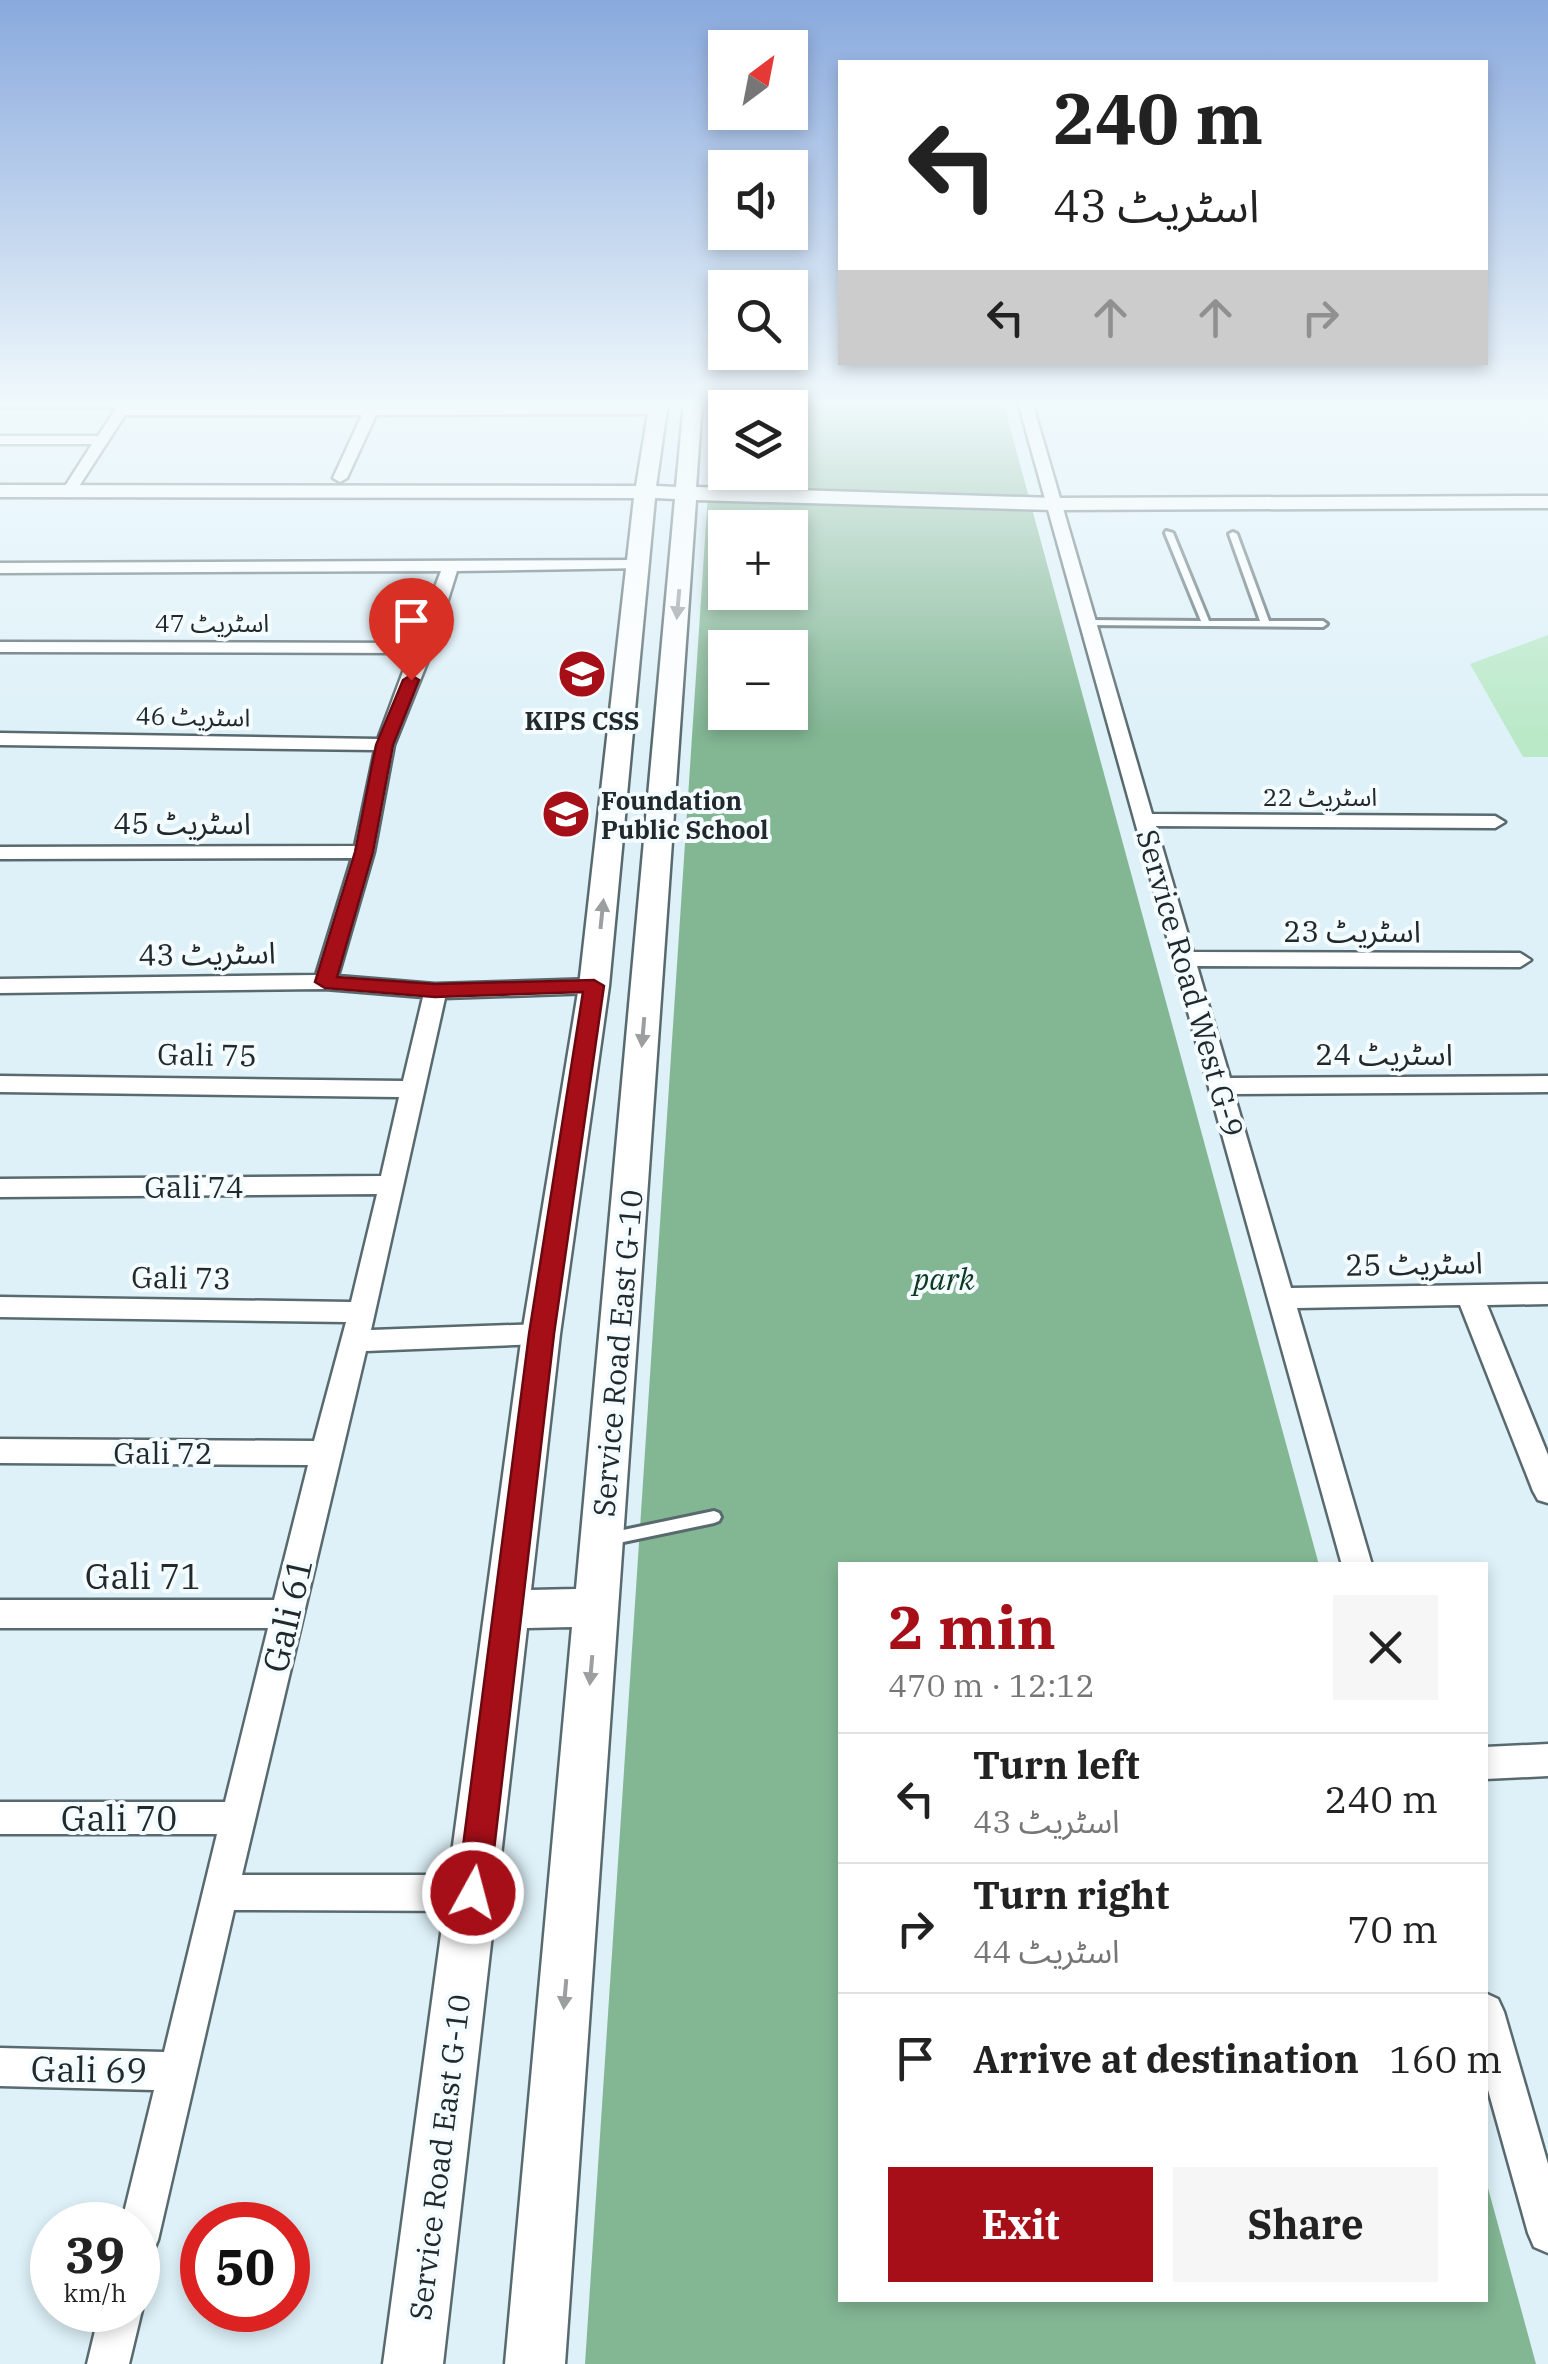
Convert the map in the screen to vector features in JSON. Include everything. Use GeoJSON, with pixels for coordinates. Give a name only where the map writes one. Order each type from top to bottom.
{"type":"FeatureCollection","features":[{"type":"Feature","properties":{"kind":"main road","name":"Service Road East G-10"},"geometry":{"type":"LineString","coordinates":[[412,2364],[541,1334],[594,986],[639,565],[657,512]]}},
{"type":"Feature","properties":{"kind":"main road","name":"Service Road East G-10"},"geometry":{"type":"LineString","coordinates":[[535,2364],[602,1541],[665,512]]}},
{"type":"Feature","properties":{"kind":"main road"},"geometry":{"type":"LineString","coordinates":[[507,1609],[596,1608]]}},
{"type":"Feature","properties":{"kind":"street","name":"Service Road West G-9"},"geometry":{"type":"LineString","coordinates":[[1056,512],[1356,1562]]}},
{"type":"Feature","properties":{"kind":"street"},"geometry":{"type":"LineString","coordinates":[[0,568],[639,565]]}},
{"type":"Feature","properties":{"kind":"street"},"geometry":{"type":"LineString","coordinates":[[325,982],[364,852],[385,745],[424,648],[451,566]]}},
{"type":"Feature","properties":{"kind":"street","name":"اسٹریٹ 47"},"geometry":{"type":"LineString","coordinates":[[0,647],[424,648]]}},
{"type":"Feature","properties":{"kind":"street","name":"اسٹریٹ 46"},"geometry":{"type":"LineString","coordinates":[[0,739],[385,745]]}},
{"type":"Feature","properties":{"kind":"street","name":"اسٹریٹ 22"},"geometry":{"type":"LineString","coordinates":[[1144,820],[1495,822]]}},
{"type":"Feature","properties":{"kind":"street","name":"اسٹریٹ 45"},"geometry":{"type":"LineString","coordinates":[[0,852],[364,852]]}},
{"type":"Feature","properties":{"kind":"street","name":"اسٹریٹ 23"},"geometry":{"type":"LineString","coordinates":[[1184,959],[1520,960]]}},
{"type":"Feature","properties":{"kind":"street","name":"اسٹریٹ 43"},"geometry":{"type":"LineString","coordinates":[[0,986],[325,982],[435,990],[594,986]]}},
{"type":"Feature","properties":{"kind":"street","name":"Gali 61"},"geometry":{"type":"LineString","coordinates":[[147,2202],[325,1453],[360,1327],[435,990]]}},
{"type":"Feature","properties":{"kind":"street","name":"Gali 75"},"geometry":{"type":"LineString","coordinates":[[0,1084],[412,1090]]}},
{"type":"Feature","properties":{"kind":"street","name":"اسٹریٹ 24"},"geometry":{"type":"LineString","coordinates":[[1220,1086],[1548,1084]]}},
{"type":"Feature","properties":{"kind":"street","name":"Gali 74"},"geometry":{"type":"LineString","coordinates":[[0,1188],[389,1185]]}},
{"type":"Feature","properties":{"kind":"street"},"geometry":{"type":"LineString","coordinates":[[1469,1294],[1548,1490]]}},
{"type":"Feature","properties":{"kind":"street","name":"اسٹریٹ 25"},"geometry":{"type":"LineString","coordinates":[[1281,1298],[1548,1294]]}},
{"type":"Feature","properties":{"kind":"street","name":"Gali 73"},"geometry":{"type":"LineString","coordinates":[[0,1308],[541,1334]]}},
{"type":"Feature","properties":{"kind":"street","name":"Gali 72"},"geometry":{"type":"LineString","coordinates":[[0,1451],[325,1453]]}},
{"type":"Feature","properties":{"kind":"street","name":"Gali 71"},"geometry":{"type":"LineString","coordinates":[[0,1614],[287,1614]]}},
{"type":"Feature","properties":{"kind":"street"},"geometry":{"type":"LineString","coordinates":[[1488,1763],[1548,1760]]}},
{"type":"Feature","properties":{"kind":"street","name":"Gali 70"},"geometry":{"type":"LineString","coordinates":[[0,1818],[238,1818]]}},
{"type":"Feature","properties":{"kind":"street"},"geometry":{"type":"LineString","coordinates":[[220,1892],[473,1893]]}},
{"type":"Feature","properties":{"kind":"street"},"geometry":{"type":"LineString","coordinates":[[1488,2022],[1547,2226]]}},
{"type":"Feature","properties":{"kind":"street","name":"Gali 69"},"geometry":{"type":"LineString","coordinates":[[0,2067],[178,2072]]}},
{"type":"Feature","properties":{"kind":"street"},"geometry":{"type":"LineString","coordinates":[[108,2364],[116,2332]]}},
{"type":"Feature","properties":{"kind":"lane"},"geometry":{"type":"LineString","coordinates":[[1170,533],[1206,624]]}},
{"type":"Feature","properties":{"kind":"lane"},"geometry":{"type":"LineString","coordinates":[[1233,534],[1265,623]]}},
{"type":"Feature","properties":{"kind":"lane"},"geometry":{"type":"LineString","coordinates":[[1088,624],[1323,624]]}},
{"type":"Feature","properties":{"kind":"lane"},"geometry":{"type":"LineString","coordinates":[[602,1541],[714,1517]]}},
{"type":"Feature","properties":{"kind":"green space","name":"park"},"geometry":{"type":"Polygon","coordinates":[[[707,512],[708,610],[808,610],[808,512],[1033,512],[1318,1562],[838,1562],[838,2302],[1488,2302],[1488,2188],[1536,2364],[585,2364],[707,512]]]}},
{"type":"Feature","properties":{"kind":"green space"},"geometry":{"type":"Polygon","coordinates":[[[1548,635],[1548,757],[1523,757],[1470,664],[1548,635]]]}},
{"type":"Feature","properties":{"kind":"place","name":"KIPS CSS"},"geometry":{"type":"Point","coordinates":[582,674]}},
{"type":"Feature","properties":{"kind":"place","name":"Foundation Public School"},"geometry":{"type":"Point","coordinates":[566,814]}},
{"type":"Feature","properties":{"kind":"route"},"geometry":{"type":"LineString","coordinates":[[411,680],[385,745],[364,852],[325,982],[435,990],[594,986],[541,1334],[473,1893]]}}]}
